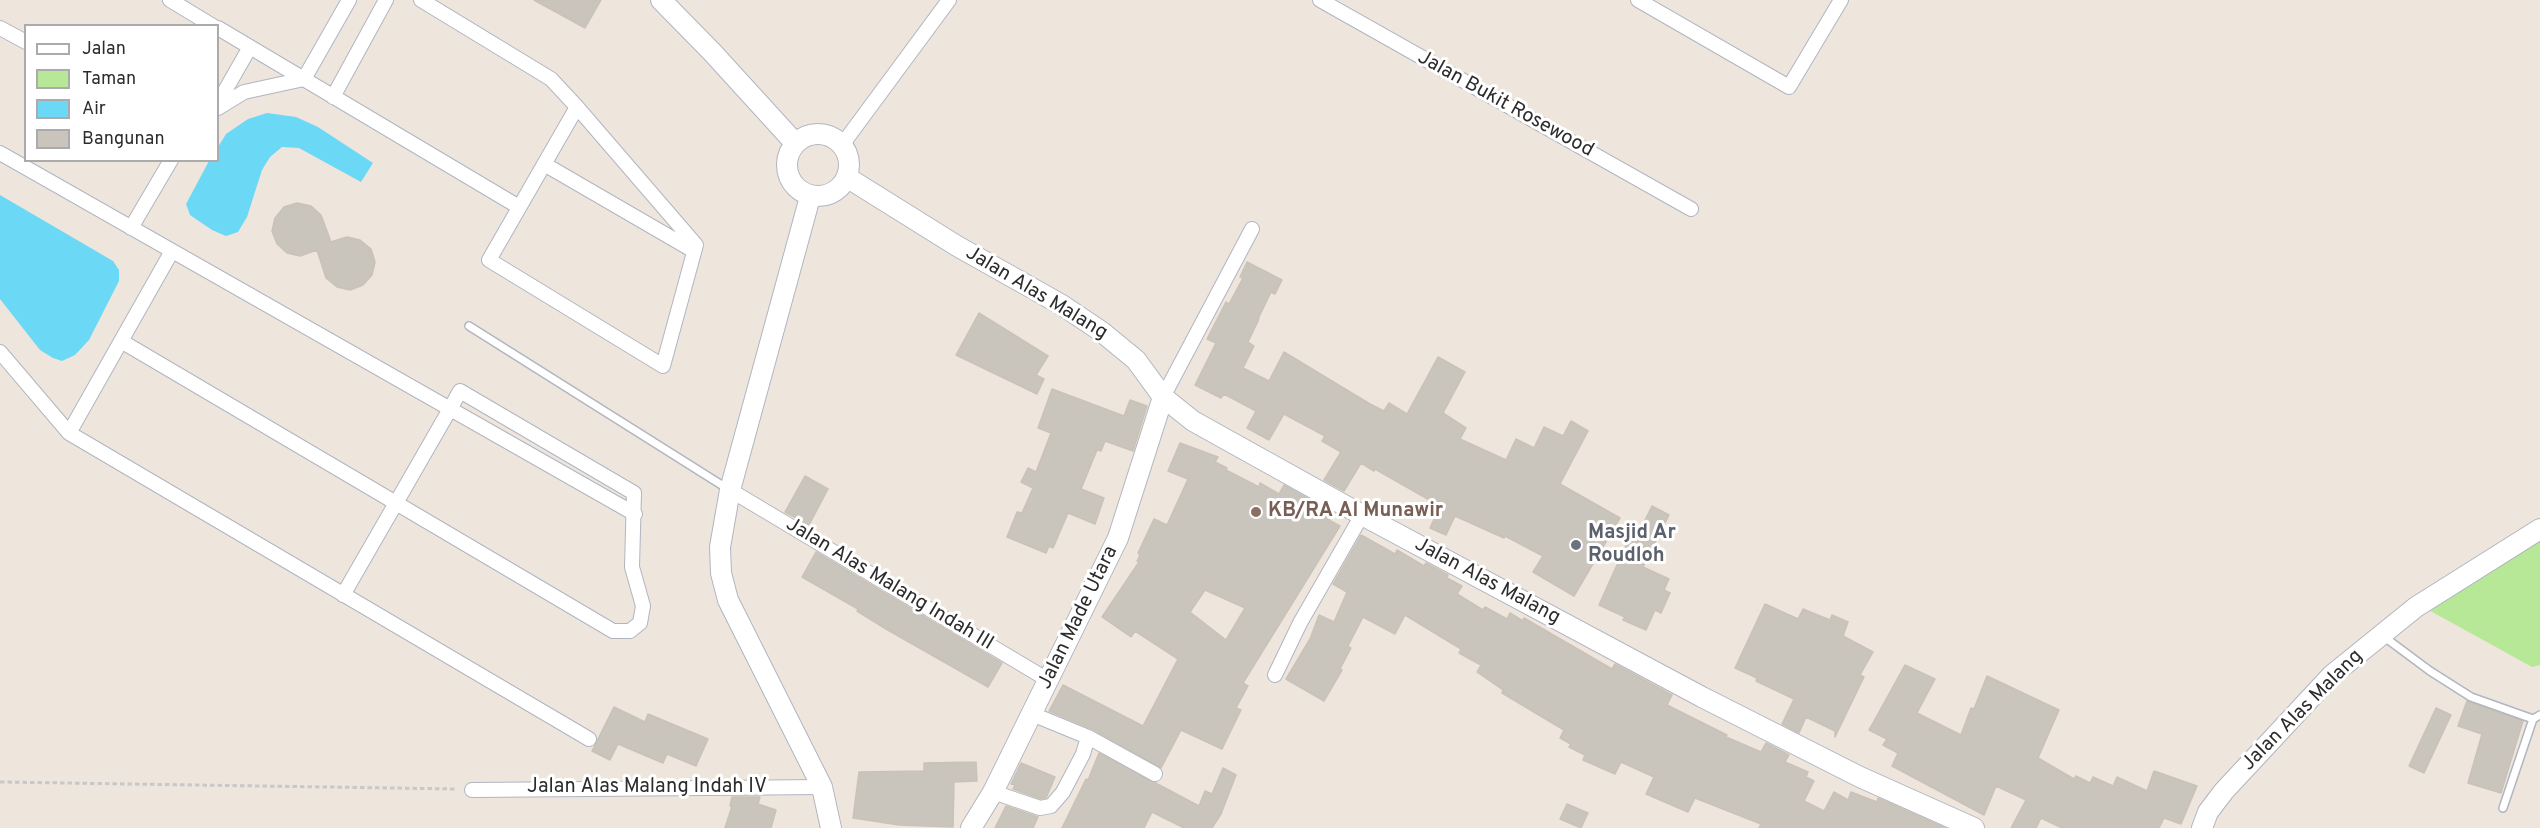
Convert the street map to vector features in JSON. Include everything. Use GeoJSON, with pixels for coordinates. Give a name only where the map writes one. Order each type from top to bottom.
{"type":"FeatureCollection","features":[{"type":"Feature","properties":{"kind":"main road"},"geometry":{"type":"LineString","coordinates":[[663,1],[795,143]]}},
{"type":"Feature","properties":{"kind":"main road"},"geometry":{"type":"LineString","coordinates":[[810,134],[828,135],[842,145],[850,161],[848,178],[832,194],[810,197],[795,188],[787,174],[786,158],[795,143],[810,134]]}},
{"type":"Feature","properties":{"kind":"main road","name":"Jalan Alas Malang"},"geometry":{"type":"LineString","coordinates":[[848,178],[957,246],[1062,305],[1102,332],[1136,360],[1163,397],[1193,421],[1362,515],[1702,697],[1860,777],[1974,828]]}},
{"type":"Feature","properties":{"kind":"main road"},"geometry":{"type":"LineString","coordinates":[[810,197],[730,490],[720,547],[721,573],[728,600],[822,787],[831,828]]}},
{"type":"Feature","properties":{"kind":"main road","name":"Jalan Made Utara"},"geometry":{"type":"LineString","coordinates":[[971,828],[993,792],[1118,538],[1163,397]]}},
{"type":"Feature","properties":{"kind":"main road","name":"Jalan Alas Malang"},"geometry":{"type":"LineString","coordinates":[[2202,828],[2208,812],[2224,791],[2332,675],[2416,607],[2540,529]]}},
{"type":"Feature","properties":{"kind":"street"},"geometry":{"type":"LineString","coordinates":[[170,0],[210,24]]}},
{"type":"Feature","properties":{"kind":"street"},"geometry":{"type":"LineString","coordinates":[[219,107],[244,92],[304,79],[349,0]]}},
{"type":"Feature","properties":{"kind":"street"},"geometry":{"type":"LineString","coordinates":[[333,97],[386,0]]}},
{"type":"Feature","properties":{"kind":"street"},"geometry":{"type":"LineString","coordinates":[[421,0],[551,79],[577,107],[696,245],[663,366],[489,260],[577,107]]}},
{"type":"Feature","properties":{"kind":"street"},"geometry":{"type":"LineString","coordinates":[[842,145],[949,0]]}},
{"type":"Feature","properties":{"kind":"street","name":"Jalan Bukit Rosewood"},"geometry":{"type":"LineString","coordinates":[[1320,0],[1691,209]]}},
{"type":"Feature","properties":{"kind":"street"},"geometry":{"type":"LineString","coordinates":[[1638,0],[1788,87],[1841,0]]}},
{"type":"Feature","properties":{"kind":"street"},"geometry":{"type":"LineString","coordinates":[[0,28],[24,41]]}},
{"type":"Feature","properties":{"kind":"street"},"geometry":{"type":"LineString","coordinates":[[219,29],[519,207]]}},
{"type":"Feature","properties":{"kind":"street"},"geometry":{"type":"LineString","coordinates":[[219,101],[250,47]]}},
{"type":"Feature","properties":{"kind":"street"},"geometry":{"type":"LineString","coordinates":[[0,153],[635,514]]}},
{"type":"Feature","properties":{"kind":"street"},"geometry":{"type":"LineString","coordinates":[[131,228],[170,162]]}},
{"type":"Feature","properties":{"kind":"street"},"geometry":{"type":"LineString","coordinates":[[544,164],[694,251]]}},
{"type":"Feature","properties":{"kind":"street"},"geometry":{"type":"LineString","coordinates":[[1163,397],[1252,229]]}},
{"type":"Feature","properties":{"kind":"street"},"geometry":{"type":"LineString","coordinates":[[69,433],[172,251]]}},
{"type":"Feature","properties":{"kind":"street"},"geometry":{"type":"LineString","coordinates":[[121,341],[396,503],[613,631],[630,631],[640,623],[643,606],[632,567],[634,493],[460,391],[450,409],[396,503],[343,595]]}},
{"type":"Feature","properties":{"kind":"street"},"geometry":{"type":"LineString","coordinates":[[0,352],[69,433],[589,739]]}},
{"type":"Feature","properties":{"kind":"street","name":"Jalan Alas Malang Indah III"},"geometry":{"type":"LineString","coordinates":[[730,490],[1048,680]]}},
{"type":"Feature","properties":{"kind":"street"},"geometry":{"type":"LineString","coordinates":[[1275,675],[1300,623],[1362,515]]}},
{"type":"Feature","properties":{"kind":"street"},"geometry":{"type":"LineString","coordinates":[[1032,714],[1088,737],[1155,774]]}},
{"type":"Feature","properties":{"kind":"street"},"geometry":{"type":"LineString","coordinates":[[993,792],[1040,808],[1050,806],[1063,792],[1083,754],[1088,737]]}},
{"type":"Feature","properties":{"kind":"street","name":"Jalan Alas Malang Indah IV"},"geometry":{"type":"LineString","coordinates":[[472,790],[822,787]]}},
{"type":"Feature","properties":{"kind":"lane"},"geometry":{"type":"LineString","coordinates":[[469,326],[730,490]]}},
{"type":"Feature","properties":{"kind":"lane"},"geometry":{"type":"LineString","coordinates":[[2381,635],[2430,671],[2471,697],[2533,719]]}},
{"type":"Feature","properties":{"kind":"lane"},"geometry":{"type":"LineString","coordinates":[[2503,808],[2533,719],[2540,715]]}},
{"type":"Feature","properties":{"kind":"path"},"geometry":{"type":"LineString","coordinates":[[0,782],[472,790]]}},
{"type":"Feature","properties":{"kind":"green space"},"geometry":{"type":"Polygon","coordinates":[[[2540,533],[2540,665],[2532,667],[2425,608],[2540,533]]]}},
{"type":"Feature","properties":{"kind":"water"},"geometry":{"type":"Polygon","coordinates":[[[267,113],[296,117],[318,127],[373,163],[361,182],[299,148],[282,147],[270,157],[262,170],[247,217],[238,232],[226,236],[212,230],[190,215],[186,204],[208,162],[219,162],[219,145],[226,134],[248,119],[267,113]]]}},
{"type":"Feature","properties":{"kind":"water"},"geometry":{"type":"Polygon","coordinates":[[[0,195],[113,261],[119,270],[119,281],[89,340],[75,355],[62,361],[40,350],[0,299],[0,195]]]}},
{"type":"Feature","properties":{"kind":"building"},"geometry":{"type":"Polygon","coordinates":[[[534,0],[601,0],[585,28],[534,0]]]}},
{"type":"Feature","properties":{"kind":"building"},"geometry":{"type":"Polygon","coordinates":[[[297,203],[311,206],[321,215],[331,242],[347,237],[360,240],[371,249],[375,262],[372,275],[363,285],[350,290],[337,287],[326,278],[317,250],[300,256],[287,253],[277,244],[272,231],[275,218],[284,207],[297,203]]]}},
{"type":"Feature","properties":{"kind":"building"},"geometry":{"type":"Polygon","coordinates":[[[1247,262],[1282,280],[1275,294],[1271,292],[1258,319],[1248,342],[1254,346],[1243,368],[1269,381],[1284,352],[1370,404],[1384,411],[1389,403],[1407,414],[1438,357],[1465,372],[1443,413],[1466,428],[1460,439],[1506,460],[1516,439],[1534,448],[1544,427],[1563,436],[1571,421],[1588,431],[1560,484],[1620,518],[1574,596],[1533,572],[1543,556],[1505,536],[1504,538],[1455,516],[1446,535],[1430,528],[1440,506],[1375,469],[1374,471],[1361,463],[1344,491],[1324,480],[1341,452],[1322,441],[1325,436],[1284,414],[1269,440],[1247,428],[1256,411],[1224,394],[1221,398],[1195,385],[1216,343],[1207,339],[1226,302],[1229,304],[1243,278],[1240,277],[1247,262]]]}},
{"type":"Feature","properties":{"kind":"building"},"geometry":{"type":"Polygon","coordinates":[[[979,313],[1048,356],[1036,375],[1044,379],[1037,394],[956,355],[979,313]]]}},
{"type":"Feature","properties":{"kind":"building"},"geometry":{"type":"Polygon","coordinates":[[[1052,389],[1124,416],[1130,400],[1147,406],[1133,451],[1105,441],[1101,451],[1097,450],[1081,489],[1104,498],[1095,524],[1068,513],[1053,548],[1049,546],[1046,553],[1007,537],[1017,512],[1022,513],[1033,488],[1021,482],[1028,468],[1036,472],[1051,433],[1038,428],[1052,389]]]}},
{"type":"Feature","properties":{"kind":"building"},"geometry":{"type":"Polygon","coordinates":[[[1180,443],[1218,457],[1215,462],[1259,487],[1260,483],[1279,494],[1284,485],[1334,513],[1329,520],[1340,526],[1243,683],[1248,686],[1236,708],[1241,710],[1222,749],[1181,730],[1161,768],[1092,729],[1049,711],[1063,685],[1143,726],[1178,659],[1135,631],[1131,637],[1102,617],[1139,562],[1137,561],[1140,555],[1138,553],[1154,519],[1167,525],[1188,479],[1168,471],[1180,443]],[[1205,590],[1190,612],[1226,640],[1245,608],[1205,590]]]}},
{"type":"Feature","properties":{"kind":"building"},"geometry":{"type":"Polygon","coordinates":[[[805,476],[828,489],[809,525],[785,512],[805,476]]]}},
{"type":"Feature","properties":{"kind":"building"},"geometry":{"type":"Polygon","coordinates":[[[1652,506],[1669,515],[1643,567],[1669,579],[1664,590],[1670,593],[1661,613],[1655,610],[1646,630],[1623,620],[1625,617],[1599,605],[1634,527],[1640,530],[1652,506]]]}},
{"type":"Feature","properties":{"kind":"building"},"geometry":{"type":"Polygon","coordinates":[[[1361,535],[1395,554],[1397,550],[1424,566],[1426,563],[1448,575],[1447,578],[1462,586],[1457,594],[1483,610],[1485,607],[1507,619],[1510,613],[1523,621],[1524,618],[1612,669],[1615,664],[1672,695],[1667,705],[1727,735],[1726,737],[1761,752],[1766,743],[1789,755],[1785,762],[1808,772],[1806,777],[1814,781],[1804,801],[1824,811],[1834,792],[1848,800],[1851,792],[1877,802],[1878,798],[1945,828],[1759,828],[1761,824],[1695,798],[1688,812],[1646,794],[1654,777],[1621,762],[1615,774],[1583,760],[1585,755],[1569,747],[1571,744],[1560,738],[1564,730],[1502,693],[1503,690],[1477,672],[1481,665],[1459,653],[1461,649],[1405,615],[1395,634],[1363,617],[1348,646],[1351,648],[1340,669],[1342,670],[1324,701],[1286,679],[1310,639],[1319,615],[1334,622],[1347,592],[1333,584],[1361,535]]]}},
{"type":"Feature","properties":{"kind":"building"},"geometry":{"type":"Polygon","coordinates":[[[816,552],[1002,663],[988,687],[886,629],[857,611],[858,609],[802,577],[816,552]]]}},
{"type":"Feature","properties":{"kind":"building"},"geometry":{"type":"Polygon","coordinates":[[[1765,604],[1798,619],[1803,609],[1830,620],[1832,615],[1848,622],[1843,636],[1873,652],[1860,675],[1864,677],[1835,737],[1835,731],[1806,717],[1799,733],[1782,724],[1794,699],[1735,668],[1765,604]]]}},
{"type":"Feature","properties":{"kind":"building"},"geometry":{"type":"Polygon","coordinates":[[[1905,665],[1935,679],[1917,713],[1961,735],[1987,676],[2059,710],[2038,758],[2074,779],[2076,776],[2090,783],[2093,777],[2113,786],[2117,777],[2147,791],[2154,771],[2197,786],[2181,824],[2164,818],[2159,828],[2062,828],[2041,818],[2036,828],[2011,828],[2026,800],[1996,786],[1984,815],[1892,766],[1898,753],[1883,745],[1887,739],[1869,730],[1905,665]]]}},
{"type":"Feature","properties":{"kind":"building"},"geometry":{"type":"Polygon","coordinates":[[[2467,701],[2523,721],[2501,793],[2468,783],[2482,734],[2458,726],[2467,701]]]}},
{"type":"Feature","properties":{"kind":"building"},"geometry":{"type":"Polygon","coordinates":[[[614,707],[645,722],[648,714],[708,739],[696,766],[667,754],[663,763],[618,744],[610,760],[592,751],[614,707]]]}},
{"type":"Feature","properties":{"kind":"building"},"geometry":{"type":"Polygon","coordinates":[[[2436,708],[2451,715],[2424,773],[2409,766],[2436,708]]]}},
{"type":"Feature","properties":{"kind":"building"},"geometry":{"type":"Polygon","coordinates":[[[1099,753],[1199,806],[1205,791],[1212,794],[1223,768],[1236,775],[1221,814],[1212,828],[1184,828],[1152,812],[1144,828],[1062,828],[1086,779],[1088,780],[1099,753]]]}},
{"type":"Feature","properties":{"kind":"building"},"geometry":{"type":"Polygon","coordinates":[[[976,762],[977,781],[954,782],[953,827],[899,825],[853,818],[859,772],[924,771],[924,763],[976,762]]]}},
{"type":"Feature","properties":{"kind":"building"},"geometry":{"type":"Polygon","coordinates":[[[1021,763],[1055,777],[1046,798],[1041,799],[1013,789],[1015,785],[1011,784],[1021,763]]]}},
{"type":"Feature","properties":{"kind":"building"},"geometry":{"type":"Polygon","coordinates":[[[732,797],[760,797],[758,804],[776,810],[771,828],[725,828],[732,806],[730,806],[732,797]]]}},
{"type":"Feature","properties":{"kind":"building"},"geometry":{"type":"Polygon","coordinates":[[[1567,804],[1588,813],[1581,828],[1560,819],[1567,804]]]}},
{"type":"Feature","properties":{"kind":"building"},"geometry":{"type":"Polygon","coordinates":[[[1006,806],[1038,817],[1033,828],[995,828],[1006,806]]]}},
{"type":"Feature","properties":{"kind":"place","name":"KB/RA Al Munawir"},"geometry":{"type":"Point","coordinates":[1256,512]}},
{"type":"Feature","properties":{"kind":"place","name":"Masjid Ar Roudloh"},"geometry":{"type":"Point","coordinates":[1576,545]}}]}
